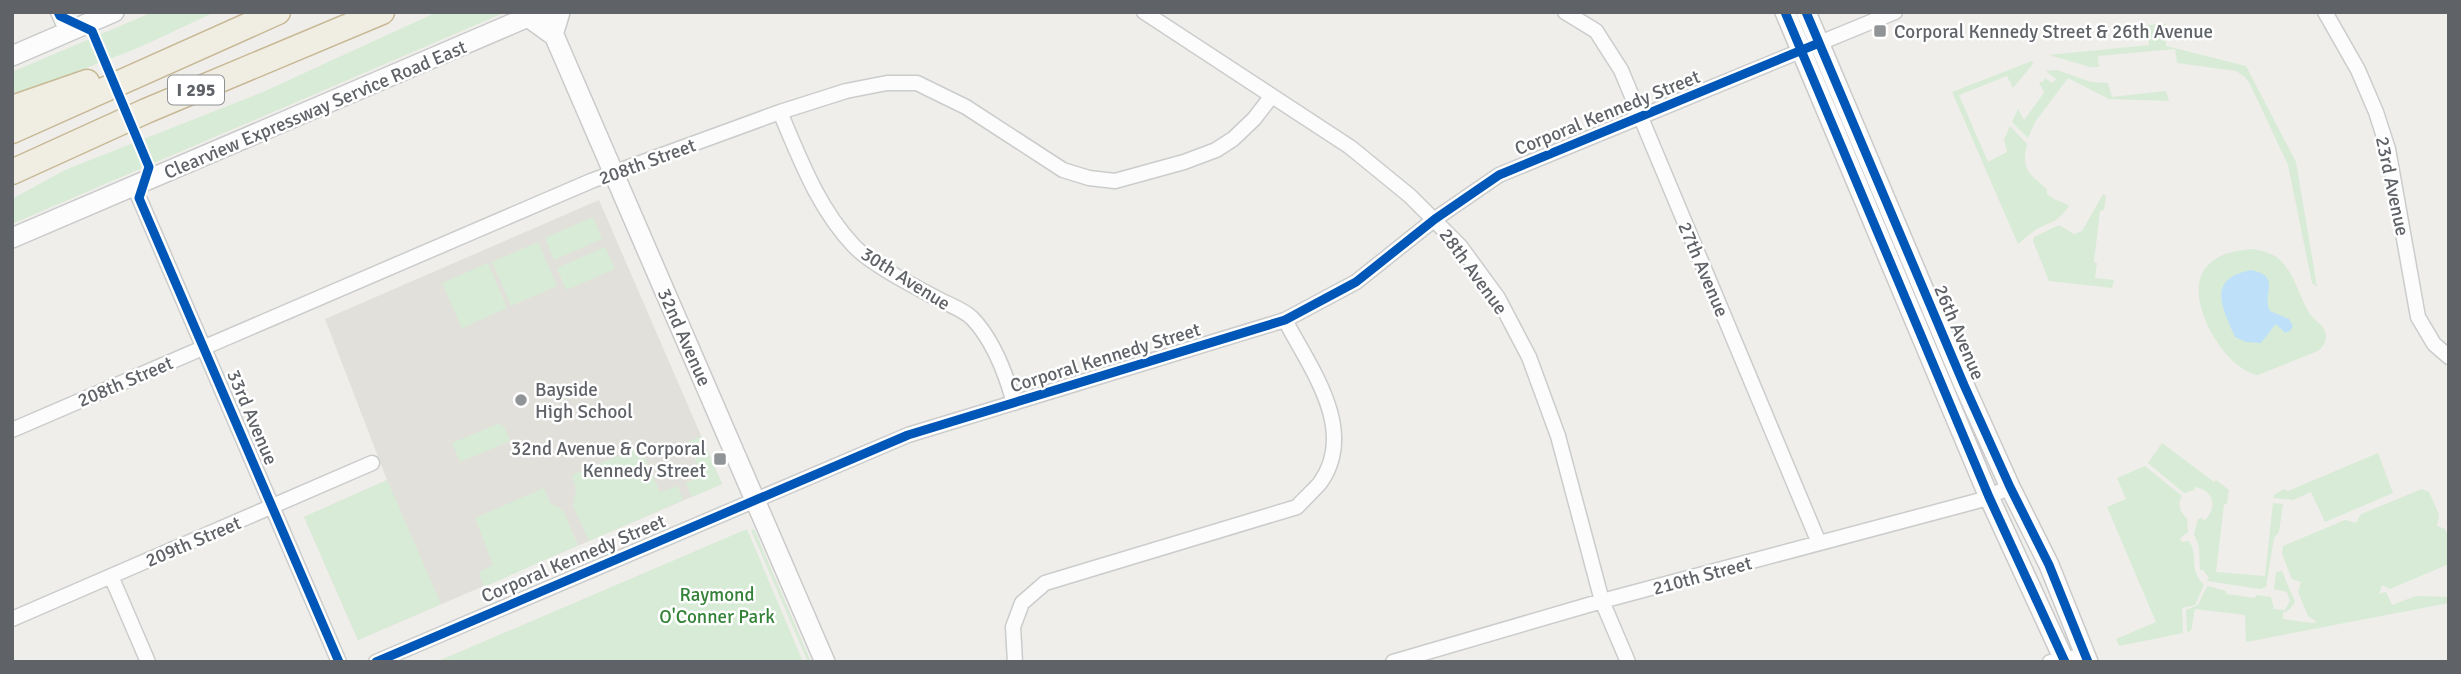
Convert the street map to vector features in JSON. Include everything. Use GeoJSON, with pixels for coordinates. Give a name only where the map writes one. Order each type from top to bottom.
{"type":"FeatureCollection","features":[{"type":"Feature","properties":{"kind":"highway","name":"I 295"},"geometry":{"type":"LineString","coordinates":[[12,172],[146,111],[382,12]]}},
{"type":"Feature","properties":{"kind":"highway","name":"I 295"},"geometry":{"type":"LineString","coordinates":[[12,131],[270,16]]}},
{"type":"Feature","properties":{"kind":"highway"},"geometry":{"type":"LineString","coordinates":[[12,108],[270,16]]}},
{"type":"Feature","properties":{"kind":"highway"},"geometry":{"type":"LineString","coordinates":[[12,185],[146,111]]}},
{"type":"Feature","properties":{"kind":"street"},"geometry":{"type":"LineString","coordinates":[[58,12],[67,32]]}},
{"type":"Feature","properties":{"kind":"street"},"geometry":{"type":"LineString","coordinates":[[12,56],[114,12]]}},
{"type":"Feature","properties":{"kind":"street","name":"32nd Avenue"},"geometry":{"type":"LineString","coordinates":[[544,12],[825,662]]}},
{"type":"Feature","properties":{"kind":"street"},"geometry":{"type":"LineString","coordinates":[[553,35],[560,12]]}},
{"type":"Feature","properties":{"kind":"street","name":"28th Avenue"},"geometry":{"type":"LineString","coordinates":[[1144,12],[1350,147],[1435,219],[1460,246],[1498,298],[1529,356],[1558,436],[1602,601],[1628,662]]}},
{"type":"Feature","properties":{"kind":"street","name":"27th Avenue"},"geometry":{"type":"LineString","coordinates":[[1565,12],[1596,31],[1621,70],[1819,544]]}},
{"type":"Feature","properties":{"kind":"street","name":"26th Avenue"},"geometry":{"type":"LineString","coordinates":[[1785,12],[1810,47],[2010,487],[2049,565],[2087,658]]}},
{"type":"Feature","properties":{"kind":"street","name":"26th Avenue"},"geometry":{"type":"LineString","coordinates":[[1806,12],[1810,47],[1989,497],[2060,661]]}},
{"type":"Feature","properties":{"kind":"street","name":"Corporal Kennedy Street"},"geometry":{"type":"LineString","coordinates":[[376,662],[908,435],[1285,320],[1356,282],[1435,219],[1499,175],[1895,12]]}},
{"type":"Feature","properties":{"kind":"street","name":"23rd Avenue"},"geometry":{"type":"LineString","coordinates":[[2328,13],[2358,70],[2388,149],[2418,317],[2434,344],[2449,357]]}},
{"type":"Feature","properties":{"kind":"street","name":"Clearview Expressway Service Road East"},"geometry":{"type":"LineString","coordinates":[[12,238],[528,17],[553,35]]}},
{"type":"Feature","properties":{"kind":"street","name":"208th Street"},"geometry":{"type":"LineString","coordinates":[[12,430],[614,174],[780,112],[846,92],[877,85],[917,83],[966,107],[1063,170],[1089,178],[1115,181],[1216,150],[1240,132],[1271,97]]}},
{"type":"Feature","properties":{"kind":"street","name":"30th Avenue"},"geometry":{"type":"LineString","coordinates":[[780,112],[813,188],[834,222],[856,249],[909,284],[971,317],[1005,372],[1014,403]]}},
{"type":"Feature","properties":{"kind":"street","name":"33rd Avenue"},"geometry":{"type":"LineString","coordinates":[[134,186],[340,662]]}},
{"type":"Feature","properties":{"kind":"street"},"geometry":{"type":"LineString","coordinates":[[1015,662],[1013,627],[1021,603],[1045,583],[1297,507],[1320,482],[1330,462],[1335,432],[1327,397],[1285,320]]}},
{"type":"Feature","properties":{"kind":"street","name":"209th Street"},"geometry":{"type":"LineString","coordinates":[[12,619],[372,463]]}},
{"type":"Feature","properties":{"kind":"street","name":"210th Street"},"geometry":{"type":"LineString","coordinates":[[1393,662],[1602,601],[1989,497],[2010,487]]}},
{"type":"Feature","properties":{"kind":"street"},"geometry":{"type":"LineString","coordinates":[[111,576],[148,662]]}},
{"type":"Feature","properties":{"kind":"street"},"geometry":{"type":"LineString","coordinates":[[2060,661],[2087,658]]}},
{"type":"Feature","properties":{"kind":"shaded area","name":"Bayside High School"},"geometry":{"type":"Polygon","coordinates":[[[599,200],[722,484],[358,640],[304,517],[387,480],[325,319],[599,200]]]}},
{"type":"Feature","properties":{"kind":"green space"},"geometry":{"type":"Polygon","coordinates":[[[153,12],[215,12],[140,47],[12,97],[12,72],[153,12]]]}},
{"type":"Feature","properties":{"kind":"green space"},"geometry":{"type":"Polygon","coordinates":[[[437,12],[506,12],[12,224],[12,199],[65,170],[263,92],[437,12]]]}},
{"type":"Feature","properties":{"kind":"green space"},"geometry":{"type":"Polygon","coordinates":[[[2166,24],[2166,46],[2246,66],[2296,162],[2317,287],[2312,283],[2288,165],[2244,76],[2236,71],[2177,63],[2175,49],[2098,56],[2099,67],[2090,67],[2049,55],[2149,45],[2147,25],[2166,24]]]}},
{"type":"Feature","properties":{"kind":"green space"},"geometry":{"type":"Polygon","coordinates":[[[2032,61],[2033,64],[2013,88],[2007,76],[1959,95],[1988,162],[2007,152],[2004,140],[2010,126],[2027,144],[2025,159],[2028,170],[2047,189],[2047,194],[2069,206],[2055,220],[2029,234],[2018,244],[1952,92],[2032,61]]]}},
{"type":"Feature","properties":{"kind":"green space"},"geometry":{"type":"Polygon","coordinates":[[[2057,70],[2091,82],[2108,83],[2112,97],[2166,91],[2169,101],[2109,99],[2068,78],[2035,122],[2028,138],[2012,122],[2018,109],[2024,120],[2044,93],[2039,82],[2043,82],[2045,78],[2052,83],[2056,79],[2046,71],[2057,70]]]}},
{"type":"Feature","properties":{"kind":"green space"},"geometry":{"type":"Polygon","coordinates":[[[2103,194],[2106,196],[2104,210],[2100,211],[2094,262],[2097,263],[2095,278],[2114,280],[2112,288],[2049,281],[2033,241],[2034,237],[2059,225],[2074,234],[2082,231],[2103,194]]]}},
{"type":"Feature","properties":{"kind":"green space"},"geometry":{"type":"Polygon","coordinates":[[[593,217],[602,239],[554,260],[545,238],[593,217]]]}},
{"type":"Feature","properties":{"kind":"green space"},"geometry":{"type":"Polygon","coordinates":[[[538,242],[557,286],[511,306],[492,262],[538,242]]]}},
{"type":"Feature","properties":{"kind":"green space"},"geometry":{"type":"Polygon","coordinates":[[[605,247],[615,269],[566,290],[557,268],[605,247]]]}},
{"type":"Feature","properties":{"kind":"green space"},"geometry":{"type":"Polygon","coordinates":[[[2254,249],[2274,256],[2285,266],[2306,307],[2324,329],[2326,337],[2324,345],[2318,351],[2258,375],[2245,370],[2220,346],[2209,329],[2199,294],[2200,278],[2208,265],[2230,253],[2254,249]]]}},
{"type":"Feature","properties":{"kind":"green space"},"geometry":{"type":"Polygon","coordinates":[[[488,263],[507,308],[462,328],[442,283],[488,263]]]}},
{"type":"Feature","properties":{"kind":"green space"},"geometry":{"type":"Polygon","coordinates":[[[500,423],[510,441],[460,462],[452,443],[500,423]]]}},
{"type":"Feature","properties":{"kind":"green space"},"geometry":{"type":"Polygon","coordinates":[[[701,436],[722,484],[692,497],[686,483],[702,475],[688,442],[701,436]]]}},
{"type":"Feature","properties":{"kind":"green space"},"geometry":{"type":"Polygon","coordinates":[[[2162,443],[2229,490],[2227,504],[2224,504],[2216,572],[2265,576],[2273,503],[2283,504],[2266,587],[2260,589],[2207,581],[2209,578],[2200,570],[2199,546],[2194,534],[2198,519],[2202,518],[2204,521],[2211,511],[2212,500],[2206,492],[2195,487],[2194,490],[2184,493],[2148,463],[2162,443]]]}},
{"type":"Feature","properties":{"kind":"green space"},"geometry":{"type":"Polygon","coordinates":[[[640,447],[660,492],[678,486],[683,500],[589,541],[573,506],[576,490],[572,475],[640,447]]]}},
{"type":"Feature","properties":{"kind":"green space"},"geometry":{"type":"Polygon","coordinates":[[[2378,453],[2393,493],[2325,522],[2311,492],[2293,500],[2273,498],[2284,489],[2288,491],[2378,453]]]}},
{"type":"Feature","properties":{"kind":"green space"},"geometry":{"type":"Polygon","coordinates":[[[2145,466],[2182,496],[2180,508],[2187,518],[2188,532],[2180,538],[2182,542],[2189,541],[2196,574],[2204,585],[2195,605],[2182,608],[2183,633],[2119,646],[2116,639],[2156,622],[2107,507],[2126,499],[2117,478],[2145,466]]]}},
{"type":"Feature","properties":{"kind":"green space"},"geometry":{"type":"Polygon","coordinates":[[[387,480],[441,604],[358,640],[304,517],[387,480]]]}},
{"type":"Feature","properties":{"kind":"green space"},"geometry":{"type":"Polygon","coordinates":[[[544,488],[550,503],[563,510],[578,545],[484,587],[479,572],[493,565],[475,518],[544,488]]]}},
{"type":"Feature","properties":{"kind":"green space"},"geometry":{"type":"Polygon","coordinates":[[[2422,489],[2429,492],[2439,514],[2437,526],[2445,529],[2449,537],[2449,564],[2390,589],[2382,585],[2379,594],[2386,592],[2392,605],[2416,596],[2449,597],[2449,603],[2246,642],[2245,615],[2195,609],[2191,631],[2187,632],[2186,610],[2198,605],[2207,586],[2226,591],[2226,594],[2271,597],[2274,609],[2285,610],[2290,601],[2287,592],[2274,589],[2276,572],[2282,571],[2295,602],[2283,613],[2283,619],[2317,622],[2308,616],[2298,592],[2301,582],[2292,579],[2282,554],[2283,546],[2345,520],[2356,523],[2361,514],[2422,489]]]}},
{"type":"Feature","properties":{"kind":"green space","name":"Raymond O'Conner Park"},"geometry":{"type":"Polygon","coordinates":[[[747,529],[803,662],[436,662],[747,529]]]}},
{"type":"Feature","properties":{"kind":"green space"},"geometry":{"type":"Polygon","coordinates":[[[754,529],[811,662],[808,662],[751,530],[754,529]]]}},
{"type":"Feature","properties":{"kind":"water"},"geometry":{"type":"Polygon","coordinates":[[[2251,270],[2261,273],[2269,281],[2270,311],[2289,319],[2293,326],[2285,333],[2275,325],[2261,343],[2246,342],[2235,337],[2222,305],[2223,287],[2228,280],[2251,270]]]}},
{"type":"Feature","properties":{"kind":"cycle path"},"geometry":{"type":"LineString","coordinates":[[58,12],[60,16],[92,31],[149,167],[139,198],[339,662]]}},
{"type":"Feature","properties":{"kind":"cycle path"},"geometry":{"type":"LineString","coordinates":[[1785,12],[1989,497],[2065,662]]}},
{"type":"Feature","properties":{"kind":"cycle path"},"geometry":{"type":"LineString","coordinates":[[1806,12],[1964,385],[2049,565],[2088,662]]}},
{"type":"Feature","properties":{"kind":"cycle path"},"geometry":{"type":"LineString","coordinates":[[376,662],[908,435],[1285,320],[1356,282],[1435,219],[1499,175],[1819,43]]}},
{"type":"Feature","properties":{"kind":"place","name":"Corporal Kennedy Street & 26th Avenue"},"geometry":{"type":"Point","coordinates":[1880,31]}},
{"type":"Feature","properties":{"kind":"place","name":"Bayside High School"},"geometry":{"type":"Point","coordinates":[521,400]}},
{"type":"Feature","properties":{"kind":"place","name":"32nd Avenue & Corporal Kennedy Street"},"geometry":{"type":"Point","coordinates":[720,459]}}]}
